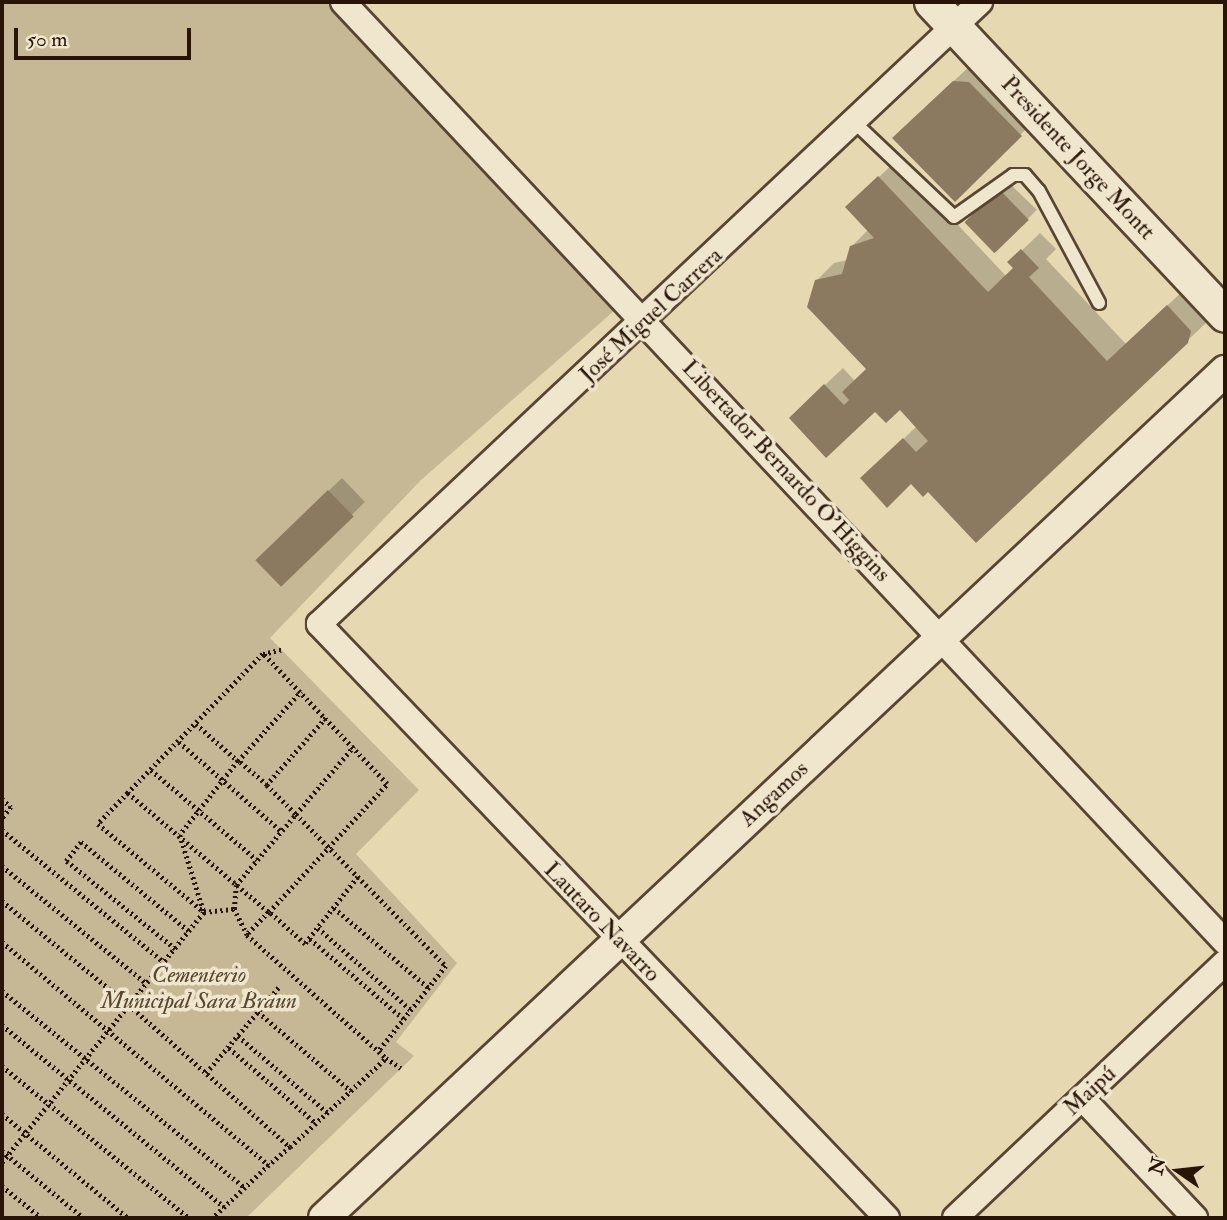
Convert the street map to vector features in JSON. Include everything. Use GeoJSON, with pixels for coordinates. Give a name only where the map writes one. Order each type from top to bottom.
{"type":"FeatureCollection","features":[{"type":"Feature","properties":{"kind":"main road","name":"Presidente Jorge Montt"},"geometry":{"type":"LineString","coordinates":[[931,2],[1225,315]]}},
{"type":"Feature","properties":{"kind":"street","name":"José Miguel Carrera"},"geometry":{"type":"LineString","coordinates":[[319,624],[646,320],[980,2]]}},
{"type":"Feature","properties":{"kind":"street","name":"Libertador Bernardo O'Higgins"},"geometry":{"type":"LineString","coordinates":[[348,4],[1225,942]]}},
{"type":"Feature","properties":{"kind":"street","name":"Angamos"},"geometry":{"type":"LineString","coordinates":[[324,1218],[1225,371]]}},
{"type":"Feature","properties":{"kind":"street","name":"Lautaro Navarro"},"geometry":{"type":"LineString","coordinates":[[319,624],[619,941],[887,1218]]}},
{"type":"Feature","properties":{"kind":"street","name":"Maipú"},"geometry":{"type":"LineString","coordinates":[[955,1218],[1225,963]]}},
{"type":"Feature","properties":{"kind":"street"},"geometry":{"type":"LineString","coordinates":[[1082,1098],[1195,1218]]}},
{"type":"Feature","properties":{"kind":"lane"},"geometry":{"type":"LineString","coordinates":[[853,121],[954,217],[1013,175],[1025,175],[1039,191],[1099,303]]}},
{"type":"Feature","properties":{"kind":"path"},"geometry":{"type":"LineString","coordinates":[[234,909],[204,912],[98,824],[263,654],[283,649]]}},
{"type":"Feature","properties":{"kind":"path"},"geometry":{"type":"LineString","coordinates":[[247,935],[331,848],[387,784],[354,746],[263,654]]}},
{"type":"Feature","properties":{"kind":"path"},"geometry":{"type":"LineString","coordinates":[[180,835],[238,761],[300,691]]}},
{"type":"Feature","properties":{"kind":"path"},"geometry":{"type":"LineString","coordinates":[[267,785],[326,718]]}},
{"type":"Feature","properties":{"kind":"path"},"geometry":{"type":"LineString","coordinates":[[196,724],[267,785],[446,966],[378,1052]]}},
{"type":"Feature","properties":{"kind":"path"},"geometry":{"type":"LineString","coordinates":[[179,742],[281,831]]}},
{"type":"Feature","properties":{"kind":"path"},"geometry":{"type":"LineString","coordinates":[[354,746],[236,885],[234,909],[247,935],[378,1052],[401,1068]]}},
{"type":"Feature","properties":{"kind":"path"},"geometry":{"type":"LineString","coordinates":[[151,770],[257,860]]}},
{"type":"Feature","properties":{"kind":"path"},"geometry":{"type":"LineString","coordinates":[[128,793],[305,944],[358,877]]}},
{"type":"Feature","properties":{"kind":"path"},"geometry":{"type":"LineString","coordinates":[[2,799],[11,807],[2,819]]}},
{"type":"Feature","properties":{"kind":"path"},"geometry":{"type":"LineString","coordinates":[[2,830],[164,962]]}},
{"type":"Feature","properties":{"kind":"path"},"geometry":{"type":"LineString","coordinates":[[180,835],[204,912]]}},
{"type":"Feature","properties":{"kind":"path"},"geometry":{"type":"LineString","coordinates":[[175,949],[66,861],[81,842],[189,931]]}},
{"type":"Feature","properties":{"kind":"path"},"geometry":{"type":"LineString","coordinates":[[2,866],[147,984]]}},
{"type":"Feature","properties":{"kind":"path"},"geometry":{"type":"LineString","coordinates":[[2,901],[129,1005],[290,1147]]}},
{"type":"Feature","properties":{"kind":"path"},"geometry":{"type":"LineString","coordinates":[[334,908],[429,988]]}},
{"type":"Feature","properties":{"kind":"path"},"geometry":{"type":"LineString","coordinates":[[2,1162],[204,912]]}},
{"type":"Feature","properties":{"kind":"path"},"geometry":{"type":"LineString","coordinates":[[318,928],[411,1010]]}},
{"type":"Feature","properties":{"kind":"path"},"geometry":{"type":"LineString","coordinates":[[310,940],[404,1019]]}},
{"type":"Feature","properties":{"kind":"path"},"geometry":{"type":"LineString","coordinates":[[2,942],[269,1165]]}},
{"type":"Feature","properties":{"kind":"path"},"geometry":{"type":"LineString","coordinates":[[206,1073],[279,987]]}},
{"type":"Feature","properties":{"kind":"path"},"geometry":{"type":"LineString","coordinates":[[2,990],[244,1187]]}},
{"type":"Feature","properties":{"kind":"path"},"geometry":{"type":"LineString","coordinates":[[258,1012],[351,1091]]}},
{"type":"Feature","properties":{"kind":"path"},"geometry":{"type":"LineString","coordinates":[[2,1025],[224,1207]]}},
{"type":"Feature","properties":{"kind":"path"},"geometry":{"type":"LineString","coordinates":[[238,1036],[328,1113]]}},
{"type":"Feature","properties":{"kind":"path"},"geometry":{"type":"LineString","coordinates":[[229,1048],[316,1123]]}},
{"type":"Feature","properties":{"kind":"path"},"geometry":{"type":"LineString","coordinates":[[213,1218],[386,1058]]}},
{"type":"Feature","properties":{"kind":"path"},"geometry":{"type":"LineString","coordinates":[[2,1066],[189,1218]]}},
{"type":"Feature","properties":{"kind":"path"},"geometry":{"type":"LineString","coordinates":[[2,1114],[128,1218]]}},
{"type":"Feature","properties":{"kind":"path"},"geometry":{"type":"LineString","coordinates":[[2,1151],[84,1218]]}},
{"type":"Feature","properties":{"kind":"path"},"geometry":{"type":"LineString","coordinates":[[2,1186],[42,1218]]}},
{"type":"Feature","properties":{"kind":"green space","name":"Cementerio Municipal Sara Braun"},"geometry":{"type":"Polygon","coordinates":[[[2,2],[328,2],[615,310],[421,480],[270,638],[419,790],[356,854],[457,963],[396,1042],[414,1056],[246,1218],[2,1218],[2,2]]]}},
{"type":"Feature","properties":{"kind":"building"},"geometry":{"type":"Polygon","coordinates":[[[953,81],[969,82],[1022,136],[955,202],[892,138],[953,81]]]}},
{"type":"Feature","properties":{"kind":"building"},"geometry":{"type":"Polygon","coordinates":[[[878,176],[988,292],[1013,268],[1007,262],[1021,249],[1039,268],[1029,277],[1107,361],[1167,305],[1191,331],[1188,343],[976,543],[928,492],[923,497],[911,484],[887,508],[860,478],[903,438],[916,452],[928,441],[900,410],[886,423],[875,412],[826,458],[789,418],[824,384],[844,405],[849,400],[842,392],[866,369],[807,307],[815,280],[842,274],[850,246],[874,238],[845,207],[878,176]]]}},
{"type":"Feature","properties":{"kind":"building"},"geometry":{"type":"Polygon","coordinates":[[[999,189],[1029,220],[994,253],[964,222],[999,189]]]}},
{"type":"Feature","properties":{"kind":"building"},"geometry":{"type":"Polygon","coordinates":[[[328,490],[354,517],[281,587],[255,560],[328,490]]]}}]}
